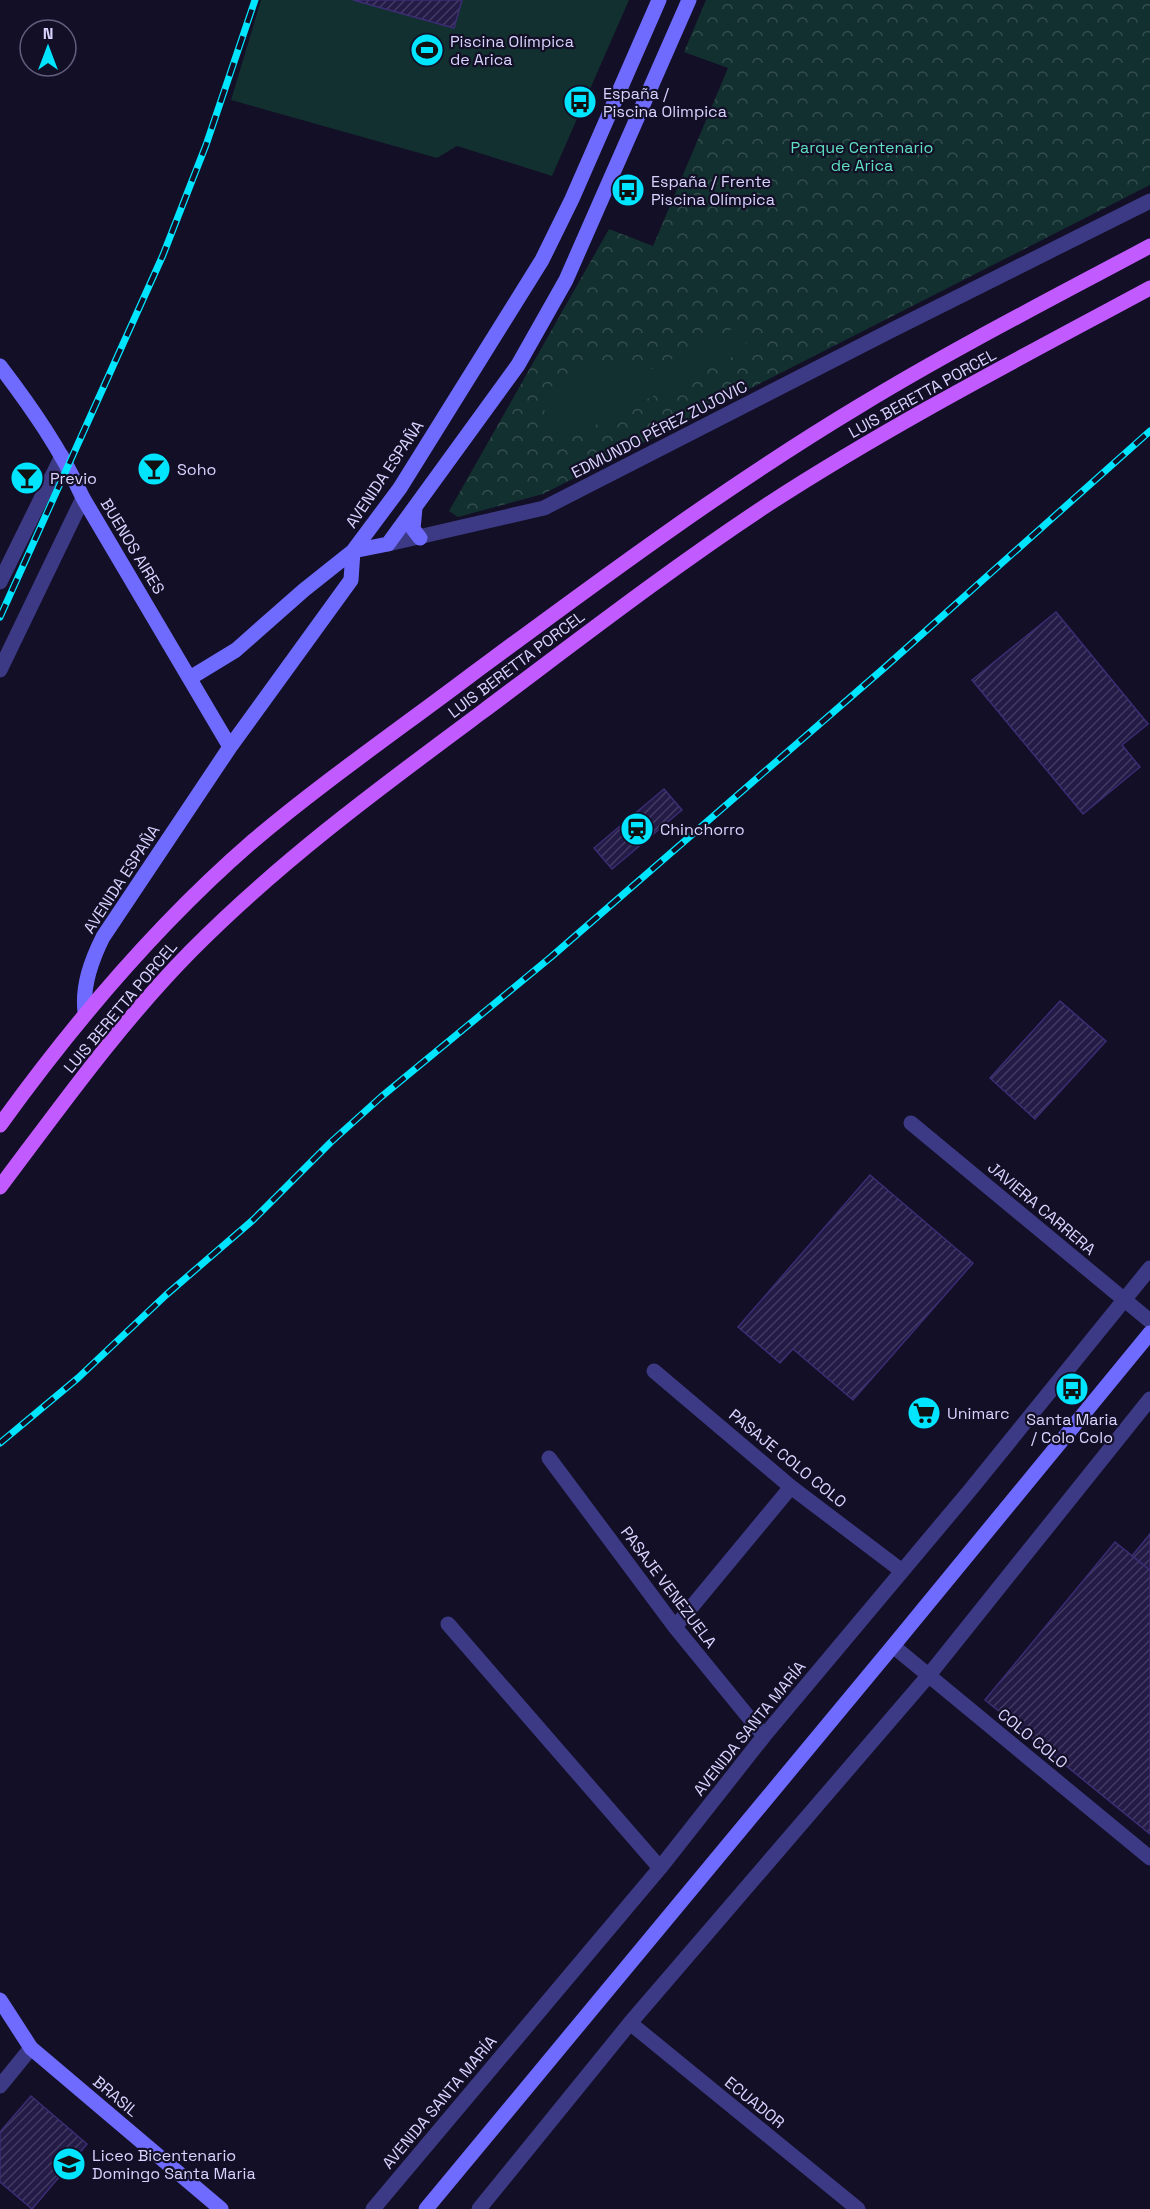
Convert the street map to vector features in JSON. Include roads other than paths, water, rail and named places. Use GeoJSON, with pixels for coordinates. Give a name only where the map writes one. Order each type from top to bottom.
{"type":"FeatureCollection","features":[{"type":"Feature","properties":{"kind":"main road","name":"LUIS BERETTA PORCEL"},"geometry":{"type":"LineString","coordinates":[[0,1125],[85,1012],[154,936],[255,840],[346,768],[629,557],[738,482],[921,370],[1150,246]]}},
{"type":"Feature","properties":{"kind":"main road","name":"LUIS BERETTA PORCEL"},"geometry":{"type":"LineString","coordinates":[[0,1186],[80,1081],[167,975],[250,894],[362,801],[651,586],[770,504],[906,421],[1150,288]]}},
{"type":"Feature","properties":{"kind":"street","name":"AVENIDA ESPAÑA"},"geometry":{"type":"LineString","coordinates":[[85,1012],[86,987],[93,958],[103,938],[231,747],[351,580],[353,551],[400,488],[542,260],[572,199],[659,0]]}},
{"type":"Feature","properties":{"kind":"street"},"geometry":{"type":"LineString","coordinates":[[388,544],[518,365],[566,280],[689,0]]}},
{"type":"Feature","properties":{"kind":"street","name":"EDMUNDO PÉREZ ZUJOVIC"},"geometry":{"type":"LineString","coordinates":[[190,678],[236,650],[304,590],[353,551],[420,538],[544,508],[871,340],[1150,201]]}},
{"type":"Feature","properties":{"kind":"street","name":"BUENOS AIRES"},"geometry":{"type":"LineString","coordinates":[[0,366],[33,410],[62,456],[83,498],[231,747]]}},
{"type":"Feature","properties":{"kind":"street"},"geometry":{"type":"LineString","coordinates":[[0,582],[62,456]]}},
{"type":"Feature","properties":{"kind":"street"},"geometry":{"type":"LineString","coordinates":[[0,670],[83,498]]}},
{"type":"Feature","properties":{"kind":"street"},"geometry":{"type":"LineString","coordinates":[[415,504],[413,529],[420,538]]}},
{"type":"Feature","properties":{"kind":"street","name":"JAVIERA CARRERA"},"geometry":{"type":"LineString","coordinates":[[911,1123],[1150,1321]]}},
{"type":"Feature","properties":{"kind":"street","name":"AVENIDA SANTA MARÍA"},"geometry":{"type":"LineString","coordinates":[[373,2209],[660,1868],[764,1736],[971,1489],[1150,1268]]}},
{"type":"Feature","properties":{"kind":"street"},"geometry":{"type":"LineString","coordinates":[[426,2209],[1150,1332]]}},
{"type":"Feature","properties":{"kind":"street","name":"PASAJE COLO COLO"},"geometry":{"type":"LineString","coordinates":[[654,1371],[791,1487],[902,1571]]}},
{"type":"Feature","properties":{"kind":"street"},"geometry":{"type":"LineString","coordinates":[[479,2209],[630,2023],[929,1675],[1150,1399]]}},
{"type":"Feature","properties":{"kind":"street","name":"PASAJE VENEZUELA"},"geometry":{"type":"LineString","coordinates":[[549,1458],[675,1627],[764,1736]]}},
{"type":"Feature","properties":{"kind":"street"},"geometry":{"type":"LineString","coordinates":[[675,1627],[791,1487]]}},
{"type":"Feature","properties":{"kind":"street"},"geometry":{"type":"LineString","coordinates":[[448,1624],[660,1868]]}},
{"type":"Feature","properties":{"kind":"street","name":"COLO COLO"},"geometry":{"type":"LineString","coordinates":[[893,1646],[1150,1858]]}},
{"type":"Feature","properties":{"kind":"street","name":"BRASIL"},"geometry":{"type":"LineString","coordinates":[[0,2000],[31,2048],[221,2209]]}},
{"type":"Feature","properties":{"kind":"street","name":"ECUADOR"},"geometry":{"type":"LineString","coordinates":[[630,2023],[858,2209]]}},
{"type":"Feature","properties":{"kind":"street"},"geometry":{"type":"LineString","coordinates":[[2,2082],[31,2048]]}},
{"type":"Feature","properties":{"kind":"railway"},"geometry":{"type":"LineString","coordinates":[[0,617],[163,255],[206,145],[255,0]]}},
{"type":"Feature","properties":{"kind":"railway"},"geometry":{"type":"LineString","coordinates":[[0,1443],[78,1378],[166,1295],[253,1220],[331,1142],[381,1097],[551,957],[883,669],[1150,431]]}},
{"type":"Feature","properties":{"kind":"place","name":"Piscina Olímpica de Arica"},"geometry":{"type":"Point","coordinates":[427,50]}},
{"type":"Feature","properties":{"kind":"place","name":"España / Piscina Olimpica"},"geometry":{"type":"Point","coordinates":[580,102]}},
{"type":"Feature","properties":{"kind":"place","name":"España / Frente Piscina Olímpica"},"geometry":{"type":"Point","coordinates":[628,190]}},
{"type":"Feature","properties":{"kind":"place","name":"Soho"},"geometry":{"type":"Point","coordinates":[154,469]}},
{"type":"Feature","properties":{"kind":"place","name":"Previo"},"geometry":{"type":"Point","coordinates":[27,478]}},
{"type":"Feature","properties":{"kind":"place","name":"Chinchorro"},"geometry":{"type":"Point","coordinates":[637,829]}},
{"type":"Feature","properties":{"kind":"place","name":"Santa Maria / Colo Colo"},"geometry":{"type":"Point","coordinates":[1072,1389]}},
{"type":"Feature","properties":{"kind":"place","name":"Unimarc"},"geometry":{"type":"Point","coordinates":[924,1413]}},
{"type":"Feature","properties":{"kind":"place","name":"Liceo Bicentenario Domingo Santa Maria"},"geometry":{"type":"Point","coordinates":[69,2164]}},
{"type":"Feature","properties":{"kind":"park label","name":"Parque Centenario de Arica"},"geometry":{"type":"Point","coordinates":[862,156]}}]}
